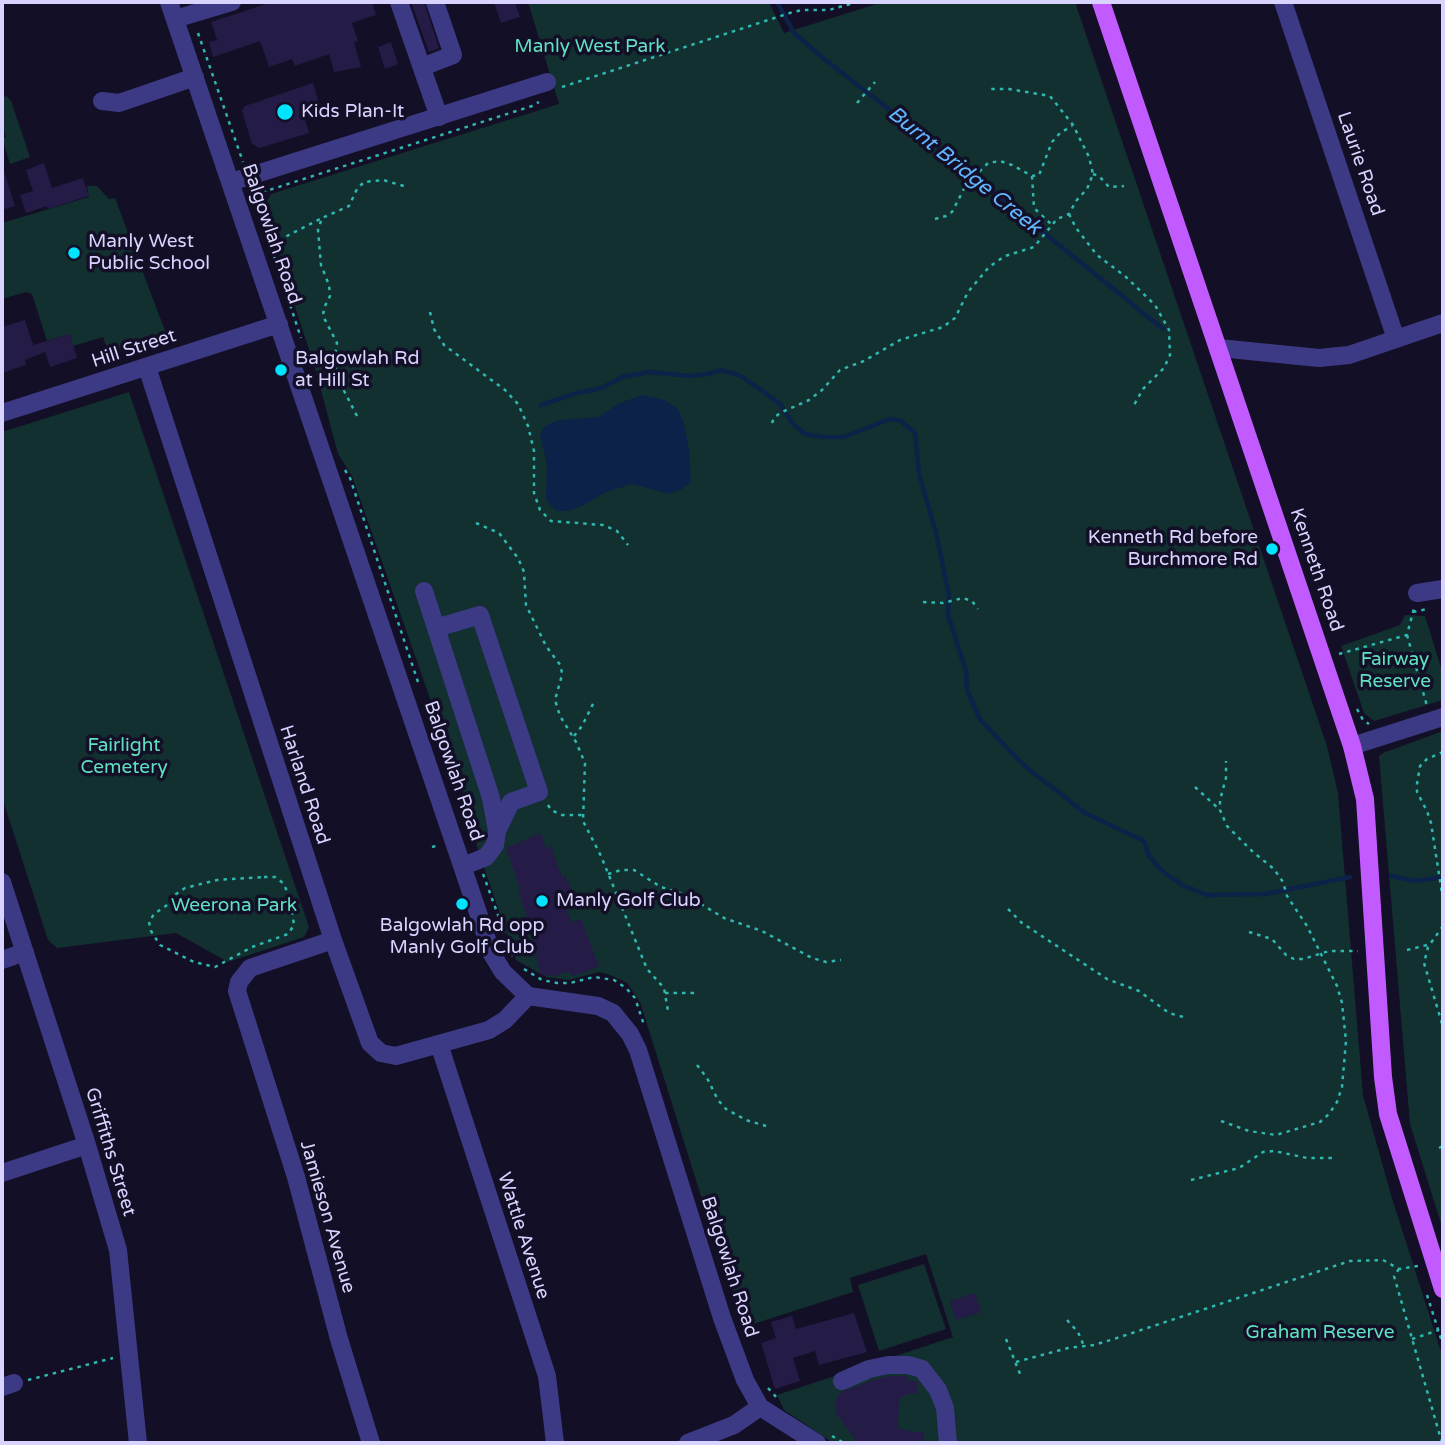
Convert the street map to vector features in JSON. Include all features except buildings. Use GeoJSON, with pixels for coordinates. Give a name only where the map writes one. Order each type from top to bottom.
{"type":"FeatureCollection","features":[{"type":"Feature","properties":{"kind":"main road","name":"Kenneth Road"},"geometry":{"type":"LineString","coordinates":[[1101,2],[1352,746],[1365,799],[1383,1077],[1388,1114],[1435,1290]]}},
{"type":"Feature","properties":{"kind":"street"},"geometry":{"type":"LineString","coordinates":[[179,12],[232,2]]}},
{"type":"Feature","properties":{"kind":"street"},"geometry":{"type":"LineString","coordinates":[[399,2],[439,117]]}},
{"type":"Feature","properties":{"kind":"street"},"geometry":{"type":"LineString","coordinates":[[422,67],[453,55],[435,2]]}},
{"type":"Feature","properties":{"kind":"street","name":"Laurie Road"},"geometry":{"type":"LineString","coordinates":[[1283,2],[1396,339]]}},
{"type":"Feature","properties":{"kind":"street","name":"Balgowlah Road"},"geometry":{"type":"LineString","coordinates":[[179,12],[195,77],[240,179],[279,324],[471,863],[496,963],[528,996],[598,1006],[612,1013],[630,1034],[638,1050],[730,1341],[745,1380],[760,1407],[820,1438]]}},
{"type":"Feature","properties":{"kind":"street"},"geometry":{"type":"LineString","coordinates":[[102,102],[119,103],[195,77]]}},
{"type":"Feature","properties":{"kind":"street"},"geometry":{"type":"LineString","coordinates":[[240,179],[439,117],[548,91]]}},
{"type":"Feature","properties":{"kind":"street"},"geometry":{"type":"LineString","coordinates":[[1219,348],[1319,358],[1349,355],[1443,323]]}},
{"type":"Feature","properties":{"kind":"street","name":"Hill Street"},"geometry":{"type":"LineString","coordinates":[[2,413],[279,324]]}},
{"type":"Feature","properties":{"kind":"street","name":"Harland Road"},"geometry":{"type":"LineString","coordinates":[[147,367],[365,1033],[375,1049],[388,1056],[396,1056],[498,1026],[528,996]]}},
{"type":"Feature","properties":{"kind":"street"},"geometry":{"type":"LineString","coordinates":[[1417,593],[1443,589]]}},
{"type":"Feature","properties":{"kind":"street"},"geometry":{"type":"LineString","coordinates":[[424,591],[491,798],[497,831]]}},
{"type":"Feature","properties":{"kind":"street"},"geometry":{"type":"LineString","coordinates":[[436,628],[480,615],[539,792],[511,802],[497,831],[495,845],[486,857],[471,863]]}},
{"type":"Feature","properties":{"kind":"street"},"geometry":{"type":"LineString","coordinates":[[1352,746],[1436,714]]}},
{"type":"Feature","properties":{"kind":"street","name":"Griffiths Street"},"geometry":{"type":"LineString","coordinates":[[2,882],[87,1144],[118,1250],[138,1443]]}},
{"type":"Feature","properties":{"kind":"street","name":"Jamieson Avenue"},"geometry":{"type":"LineString","coordinates":[[333,940],[250,968],[239,982],[239,1002],[296,1177],[339,1339],[371,1443]]}},
{"type":"Feature","properties":{"kind":"street"},"geometry":{"type":"LineString","coordinates":[[2,960],[25,952]]}},
{"type":"Feature","properties":{"kind":"street","name":"Wattle Avenue"},"geometry":{"type":"LineString","coordinates":[[439,1044],[547,1377],[555,1443]]}},
{"type":"Feature","properties":{"kind":"street"},"geometry":{"type":"LineString","coordinates":[[2,1173],[87,1144]]}},
{"type":"Feature","properties":{"kind":"street"},"geometry":{"type":"LineString","coordinates":[[842,1381],[869,1369],[888,1365],[908,1365],[922,1369],[938,1390],[945,1408],[948,1443]]}},
{"type":"Feature","properties":{"kind":"street"},"geometry":{"type":"LineString","coordinates":[[688,1443],[734,1425],[760,1407]]}},
{"type":"Feature","properties":{"kind":"path"},"geometry":{"type":"LineString","coordinates":[[820,10],[824,2]]}},
{"type":"Feature","properties":{"kind":"path"},"geometry":{"type":"LineString","coordinates":[[257,207],[266,191],[532,106],[548,91],[565,85],[793,12],[829,10],[857,2]]}},
{"type":"Feature","properties":{"kind":"path"},"geometry":{"type":"LineString","coordinates":[[179,12],[240,179],[257,207],[302,340]]}},
{"type":"Feature","properties":{"kind":"path"},"geometry":{"type":"LineString","coordinates":[[857,103],[875,82]]}},
{"type":"Feature","properties":{"kind":"path"},"geometry":{"type":"LineString","coordinates":[[772,424],[780,413],[809,400],[822,390],[840,370],[864,361],[900,340],[943,327],[955,318],[968,292],[989,267],[1005,256],[1034,247],[1057,219],[1069,214],[1076,201],[1087,190],[1093,174],[1088,157],[1073,125],[1050,96],[1009,89],[990,89]]}},
{"type":"Feature","properties":{"kind":"path"},"geometry":{"type":"LineString","coordinates":[[935,219],[952,212],[967,185],[988,163],[1000,161],[1012,164],[1032,176],[1038,175],[1045,164],[1052,142],[1073,125]]}},
{"type":"Feature","properties":{"kind":"path"},"geometry":{"type":"LineString","coordinates":[[1093,174],[1110,187],[1124,186]]}},
{"type":"Feature","properties":{"kind":"path"},"geometry":{"type":"LineString","coordinates":[[1032,176],[1034,208],[1051,226]]}},
{"type":"Feature","properties":{"kind":"path"},"geometry":{"type":"LineString","coordinates":[[281,243],[287,236],[349,206],[364,182],[383,180],[407,187]]}},
{"type":"Feature","properties":{"kind":"path"},"geometry":{"type":"LineString","coordinates":[[1069,214],[1097,256],[1126,277],[1155,305],[1169,330],[1170,355],[1164,368],[1143,389],[1134,405]]}},
{"type":"Feature","properties":{"kind":"path"},"geometry":{"type":"LineString","coordinates":[[322,218],[318,240],[321,265],[329,285],[330,296],[323,316],[337,343],[334,361],[338,380],[357,415]]}},
{"type":"Feature","properties":{"kind":"path"},"geometry":{"type":"LineString","coordinates":[[429,312],[434,329],[444,345],[505,390],[518,404],[528,426],[534,451],[534,493],[540,510],[551,521],[603,525],[617,531],[628,545]]}},
{"type":"Feature","properties":{"kind":"path"},"geometry":{"type":"LineString","coordinates":[[340,462],[350,478],[421,694]]}},
{"type":"Feature","properties":{"kind":"path"},"geometry":{"type":"LineString","coordinates":[[476,523],[499,533],[519,558],[524,572],[526,605],[546,646],[561,666],[562,676],[555,700],[560,716],[574,736],[584,763],[583,821],[608,874],[646,969],[665,992],[668,1011]]}},
{"type":"Feature","properties":{"kind":"path"},"geometry":{"type":"LineString","coordinates":[[1417,593],[1407,635],[1436,714]]}},
{"type":"Feature","properties":{"kind":"path"},"geometry":{"type":"LineString","coordinates":[[923,602],[943,603],[963,598],[972,601],[978,609]]}},
{"type":"Feature","properties":{"kind":"path"},"geometry":{"type":"LineString","coordinates":[[1339,654],[1407,635]]}},
{"type":"Feature","properties":{"kind":"path"},"geometry":{"type":"LineString","coordinates":[[574,736],[595,700]]}},
{"type":"Feature","properties":{"kind":"path"},"geometry":{"type":"LineString","coordinates":[[1443,752],[1427,759],[1420,766],[1417,784],[1417,792],[1431,823],[1443,900]]}},
{"type":"Feature","properties":{"kind":"path"},"geometry":{"type":"LineString","coordinates":[[1221,1121],[1249,1131],[1276,1135],[1320,1122],[1337,1102],[1344,1073],[1346,1041],[1345,1021],[1336,986],[1307,926],[1287,896],[1283,882],[1274,869],[1252,852],[1227,826],[1220,810],[1226,761]]}},
{"type":"Feature","properties":{"kind":"path"},"geometry":{"type":"LineString","coordinates":[[1195,787],[1220,810]]}},
{"type":"Feature","properties":{"kind":"path"},"geometry":{"type":"LineString","coordinates":[[539,792],[551,810],[562,815],[583,815]]}},
{"type":"Feature","properties":{"kind":"path"},"geometry":{"type":"LineString","coordinates":[[458,802],[471,863],[516,963]]}},
{"type":"Feature","properties":{"kind":"path"},"geometry":{"type":"LineString","coordinates":[[608,874],[634,870],[661,887],[686,895],[724,918],[762,931],[811,958],[826,962],[841,960]]}},
{"type":"Feature","properties":{"kind":"path"},"geometry":{"type":"LineString","coordinates":[[275,877],[283,883],[290,897],[294,925],[288,934],[252,947],[224,964],[215,967],[205,965],[160,945],[150,931],[149,922],[153,914],[170,903],[176,894],[185,888],[217,880],[275,877]]}},
{"type":"Feature","properties":{"kind":"path"},"geometry":{"type":"LineString","coordinates":[[1009,909],[1031,930],[1074,955],[1107,979],[1139,991],[1169,1013],[1187,1018]]}},
{"type":"Feature","properties":{"kind":"path"},"geometry":{"type":"LineString","coordinates":[[1407,950],[1430,943],[1443,926]]}},
{"type":"Feature","properties":{"kind":"path"},"geometry":{"type":"LineString","coordinates":[[1249,932],[1272,939],[1286,955],[1294,959],[1321,953],[1358,951]]}},
{"type":"Feature","properties":{"kind":"path"},"geometry":{"type":"LineString","coordinates":[[1430,943],[1424,963],[1443,1027]]}},
{"type":"Feature","properties":{"kind":"path"},"geometry":{"type":"LineString","coordinates":[[520,966],[542,980],[557,983],[594,977],[614,980],[635,998],[644,1026]]}},
{"type":"Feature","properties":{"kind":"path"},"geometry":{"type":"LineString","coordinates":[[665,992],[694,993]]}},
{"type":"Feature","properties":{"kind":"path"},"geometry":{"type":"LineString","coordinates":[[697,1065],[726,1109],[746,1120],[766,1126]]}},
{"type":"Feature","properties":{"kind":"path"},"geometry":{"type":"LineString","coordinates":[[1439,1148],[1443,1146]]}},
{"type":"Feature","properties":{"kind":"path"},"geometry":{"type":"LineString","coordinates":[[1191,1180],[1239,1168],[1263,1152],[1274,1151],[1307,1158],[1334,1158]]}},
{"type":"Feature","properties":{"kind":"path"},"geometry":{"type":"LineString","coordinates":[[1016,1362],[1114,1339],[1350,1261],[1382,1260],[1399,1269],[1418,1266]]}},
{"type":"Feature","properties":{"kind":"path"},"geometry":{"type":"LineString","coordinates":[[1399,1269],[1394,1276],[1442,1443]]}},
{"type":"Feature","properties":{"kind":"path"},"geometry":{"type":"LineString","coordinates":[[1435,1290],[1443,1345]]}},
{"type":"Feature","properties":{"kind":"path"},"geometry":{"type":"LineString","coordinates":[[1067,1320],[1078,1332],[1084,1346]]}},
{"type":"Feature","properties":{"kind":"path"},"geometry":{"type":"LineString","coordinates":[[1412,1339],[1439,1330]]}},
{"type":"Feature","properties":{"kind":"path"},"geometry":{"type":"LineString","coordinates":[[1006,1339],[1020,1374]]}},
{"type":"Feature","properties":{"kind":"path"},"geometry":{"type":"LineString","coordinates":[[8,1385],[128,1354]]}},
{"type":"Feature","properties":{"kind":"path"},"geometry":{"type":"LineString","coordinates":[[763,1380],[781,1402]]}},
{"type":"Feature","properties":{"kind":"path"},"geometry":{"type":"LineString","coordinates":[[820,1438],[844,1443]]}},
{"type":"Feature","properties":{"kind":"green space","name":"Manly Golf Club"},"geometry":{"type":"Polygon","coordinates":[[[528,2],[769,2],[784,33],[883,2],[1075,2],[1327,746],[1338,793],[1363,1095],[1391,1195],[1443,1358],[1443,1443],[833,1443],[784,1410],[777,1395],[953,1337],[926,1254],[850,1278],[853,1292],[747,1326],[724,1269],[640,1002],[627,983],[610,975],[599,972],[569,980],[546,977],[516,960],[479,853],[462,790],[352,476],[338,454],[315,368],[263,208],[271,194],[559,104],[528,2]]]}},
{"type":"Feature","properties":{"kind":"green space"},"geometry":{"type":"Polygon","coordinates":[[[6,96],[11,101],[30,157],[10,164],[2,138],[6,137],[2,124],[2,98],[6,96]]]}},
{"type":"Feature","properties":{"kind":"green space"},"geometry":{"type":"Polygon","coordinates":[[[87,186],[97,186],[109,199],[115,198],[167,336],[109,354],[103,337],[73,346],[70,334],[47,341],[32,294],[26,292],[2,299],[2,223],[89,197],[87,186]]]}},
{"type":"Feature","properties":{"kind":"green space","name":"Fairlight Cemetery"},"geometry":{"type":"Polygon","coordinates":[[[129,392],[309,927],[304,937],[228,962],[176,933],[57,948],[48,940],[2,797],[2,432],[129,392]]]}},
{"type":"Feature","properties":{"kind":"green space","name":"Fairway Reserve"},"geometry":{"type":"Polygon","coordinates":[[[1405,615],[1425,616],[1443,674],[1443,700],[1374,721],[1364,713],[1341,646],[1400,625],[1405,615]]]}},
{"type":"Feature","properties":{"kind":"green space"},"geometry":{"type":"Polygon","coordinates":[[[1443,731],[1443,1230],[1410,1124],[1379,756],[1443,731]]]}},
{"type":"Feature","properties":{"kind":"green space"},"geometry":{"type":"Polygon","coordinates":[[[924,1264],[946,1329],[879,1351],[858,1285],[924,1264]]]}},
{"type":"Feature","properties":{"kind":"water"},"geometry":{"type":"Polygon","coordinates":[[[642,395],[665,400],[678,409],[689,449],[691,482],[669,494],[632,484],[606,492],[580,507],[556,511],[546,500],[547,464],[540,435],[545,426],[558,420],[598,417],[620,403],[642,395]]]}},
{"type":"Feature","properties":{"kind":"waterway","name":"Burnt Bridge Creek"},"geometry":{"type":"LineString","coordinates":[[777,2],[794,33],[823,58],[1163,329]]}},
{"type":"Feature","properties":{"kind":"waterway"},"geometry":{"type":"LineString","coordinates":[[541,405],[602,388],[622,377],[649,372],[691,376],[721,370],[739,375],[780,404],[792,423],[805,434],[844,437],[890,419],[901,421],[915,433],[919,474],[936,533],[949,595],[948,615],[966,671],[967,690],[980,719],[1005,746],[1026,767],[1085,813],[1144,841],[1149,856],[1161,870],[1182,885],[1207,895],[1265,894],[1350,877]]}},
{"type":"Feature","properties":{"kind":"waterway"},"geometry":{"type":"LineString","coordinates":[[1391,876],[1416,881],[1443,877]]}},
{"type":"Feature","properties":{"kind":"place","name":"Kids Plan-It"},"geometry":{"type":"Point","coordinates":[285,112]}},
{"type":"Feature","properties":{"kind":"place","name":"Manly West Public School"},"geometry":{"type":"Point","coordinates":[74,253]}},
{"type":"Feature","properties":{"kind":"place","name":"Balgowlah Rd at Hill St"},"geometry":{"type":"Point","coordinates":[281,370]}},
{"type":"Feature","properties":{"kind":"place","name":"Kenneth Rd before Burchmore Rd"},"geometry":{"type":"Point","coordinates":[1272,549]}},
{"type":"Feature","properties":{"kind":"place","name":"Manly Golf Club"},"geometry":{"type":"Point","coordinates":[542,901]}},
{"type":"Feature","properties":{"kind":"place","name":"Balgowlah Rd opp Manly Golf Club"},"geometry":{"type":"Point","coordinates":[462,904]}},
{"type":"Feature","properties":{"kind":"park label","name":"Manly West Park"},"geometry":{"type":"Point","coordinates":[590,47]}},
{"type":"Feature","properties":{"kind":"park label","name":"Weerona Park"},"geometry":{"type":"Point","coordinates":[234,906]}},
{"type":"Feature","properties":{"kind":"park label","name":"Graham Reserve"},"geometry":{"type":"Point","coordinates":[1320,1333]}}]}
